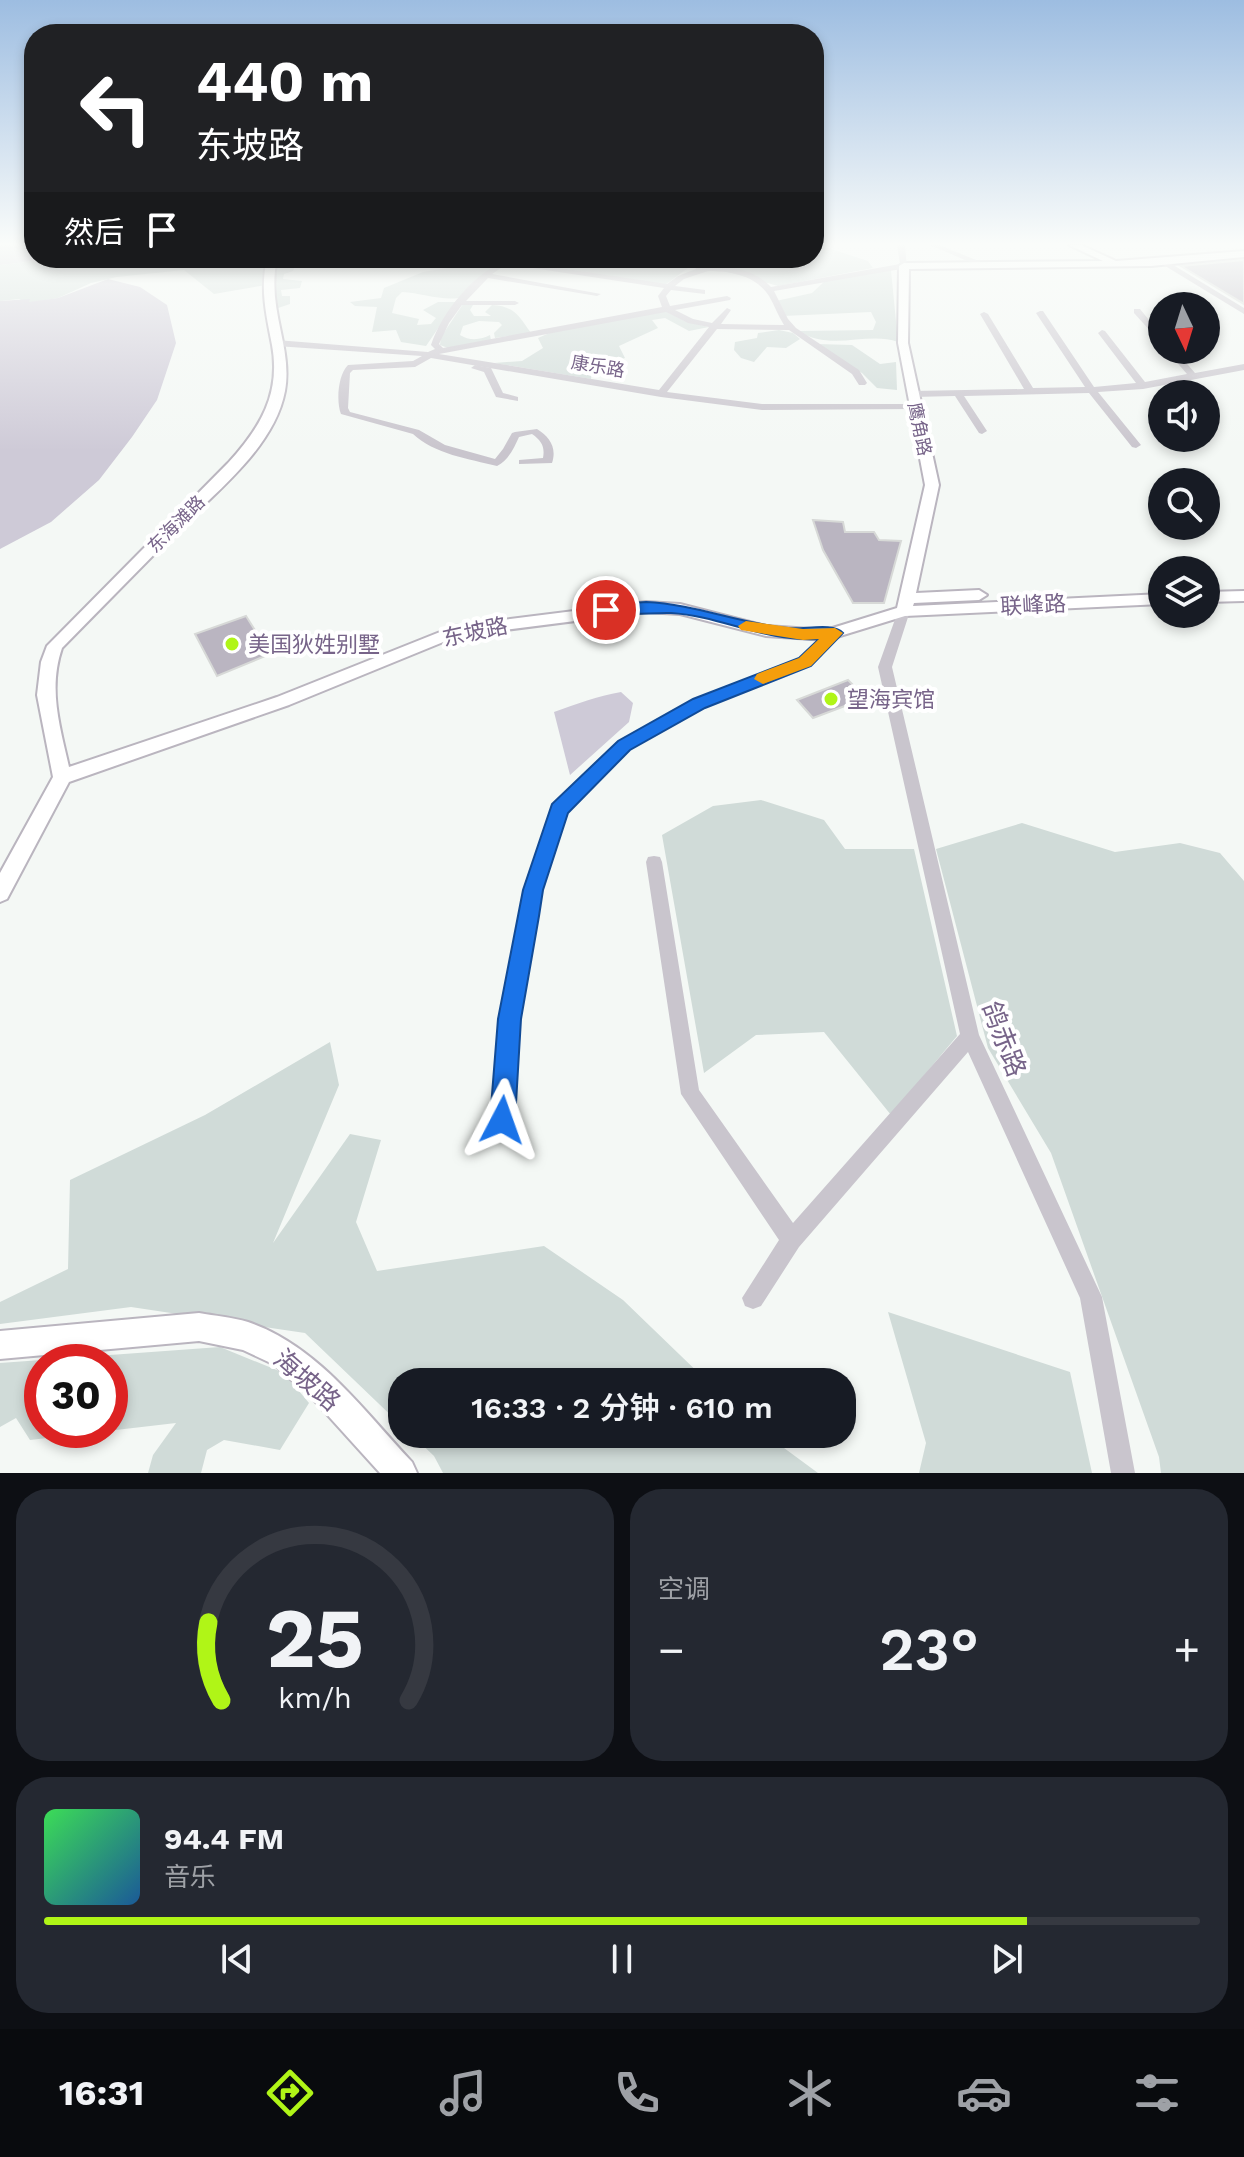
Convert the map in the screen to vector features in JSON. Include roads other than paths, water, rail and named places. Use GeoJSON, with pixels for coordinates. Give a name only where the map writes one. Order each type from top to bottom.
{"type":"FeatureCollection","features":[{"type":"Feature","properties":{"kind":"main road","name":"东海滩路"},"geometry":{"type":"LineString","coordinates":[[62,777],[46,706],[46,665],[55,646],[259,438],[275,409],[281,365],[270,314]]}},
{"type":"Feature","properties":{"kind":"main road","name":"鹰角路"},"geometry":{"type":"LineString","coordinates":[[903,314],[903,343],[932,485],[905,605]]}},
{"type":"Feature","properties":{"kind":"main road"},"geometry":{"type":"LineString","coordinates":[[1220,586],[1244,585]]}},
{"type":"Feature","properties":{"kind":"main road","name":"联峰路"},"geometry":{"type":"LineString","coordinates":[[905,605],[1148,589]]}},
{"type":"Feature","properties":{"kind":"main road"},"geometry":{"type":"LineString","coordinates":[[1220,597],[1244,596]]}},
{"type":"Feature","properties":{"kind":"main road","name":"联峰路"},"geometry":{"type":"LineString","coordinates":[[905,605],[1148,599]]}},
{"type":"Feature","properties":{"kind":"main road","name":"东坡路"},"geometry":{"type":"LineString","coordinates":[[62,777],[283,701],[455,631],[646,607],[680,609],[766,631],[803,635],[835,633],[905,605]]}},
{"type":"Feature","properties":{"kind":"main road"},"geometry":{"type":"LineString","coordinates":[[0,893],[62,777]]}},
{"type":"Feature","properties":{"kind":"main road","name":"海坡路"},"geometry":{"type":"LineString","coordinates":[[0,1345],[199,1327],[246,1336],[285,1355],[323,1389],[401,1473]]}},
{"type":"Feature","properties":{"kind":"street"},"geometry":{"type":"LineString","coordinates":[[442,351],[435,345],[437,337],[453,314]]}},
{"type":"Feature","properties":{"kind":"street"},"geometry":{"type":"LineString","coordinates":[[415,364],[442,351],[642,314]]}},
{"type":"Feature","properties":{"kind":"street"},"geometry":{"type":"LineString","coordinates":[[676,314],[691,321],[715,326],[790,328]]}},
{"type":"Feature","properties":{"kind":"street"},"geometry":{"type":"LineString","coordinates":[[661,394],[724,314]]}},
{"type":"Feature","properties":{"kind":"street"},"geometry":{"type":"LineString","coordinates":[[782,314],[790,328],[856,372],[862,383]]}},
{"type":"Feature","properties":{"kind":"street"},"geometry":{"type":"LineString","coordinates":[[984,314],[1030,391]]}},
{"type":"Feature","properties":{"kind":"street"},"geometry":{"type":"LineString","coordinates":[[1040,314],[1091,389],[1136,445]]}},
{"type":"Feature","properties":{"kind":"street"},"geometry":{"type":"LineString","coordinates":[[1102,333],[1143,386]]}},
{"type":"Feature","properties":{"kind":"street","name":"康乐路"},"geometry":{"type":"LineString","coordinates":[[276,343],[429,355],[661,394],[762,407],[914,400],[958,393],[1143,386],[1244,367]]}},
{"type":"Feature","properties":{"kind":"street"},"geometry":{"type":"LineString","coordinates":[[523,462],[548,461],[548,445],[544,437],[534,431],[515,435],[497,463],[446,448],[419,437],[416,432],[346,414],[343,408],[346,372],[351,367],[434,362],[561,382],[565,376]]}},
{"type":"Feature","properties":{"kind":"street"},"geometry":{"type":"LineString","coordinates":[[1182,364],[1193,376]]}},
{"type":"Feature","properties":{"kind":"street"},"geometry":{"type":"LineString","coordinates":[[488,370],[499,395],[515,399]]}},
{"type":"Feature","properties":{"kind":"street"},"geometry":{"type":"LineString","coordinates":[[958,393],[982,431]]}},
{"type":"Feature","properties":{"kind":"street","name":"鸽赤路"},"geometry":{"type":"LineString","coordinates":[[905,605],[885,667],[970,1036],[1091,1297],[1123,1473]]}},
{"type":"Feature","properties":{"kind":"street"},"geometry":{"type":"LineString","coordinates":[[502,1120],[510,1019],[530,904],[559,809],[624,745],[699,704],[805,662],[835,633]]}},
{"type":"Feature","properties":{"kind":"street"},"geometry":{"type":"LineString","coordinates":[[654,862],[690,1094],[792,1240]]}},
{"type":"Feature","properties":{"kind":"street"},"geometry":{"type":"LineString","coordinates":[[753,1298],[792,1240],[970,1036]]}},
{"type":"Feature","properties":{"kind":"place","name":"美国狄姓别墅"},"geometry":{"type":"Point","coordinates":[232,644]}},
{"type":"Feature","properties":{"kind":"place","name":"望海宾馆"},"geometry":{"type":"Point","coordinates":[831,699]}}]}
